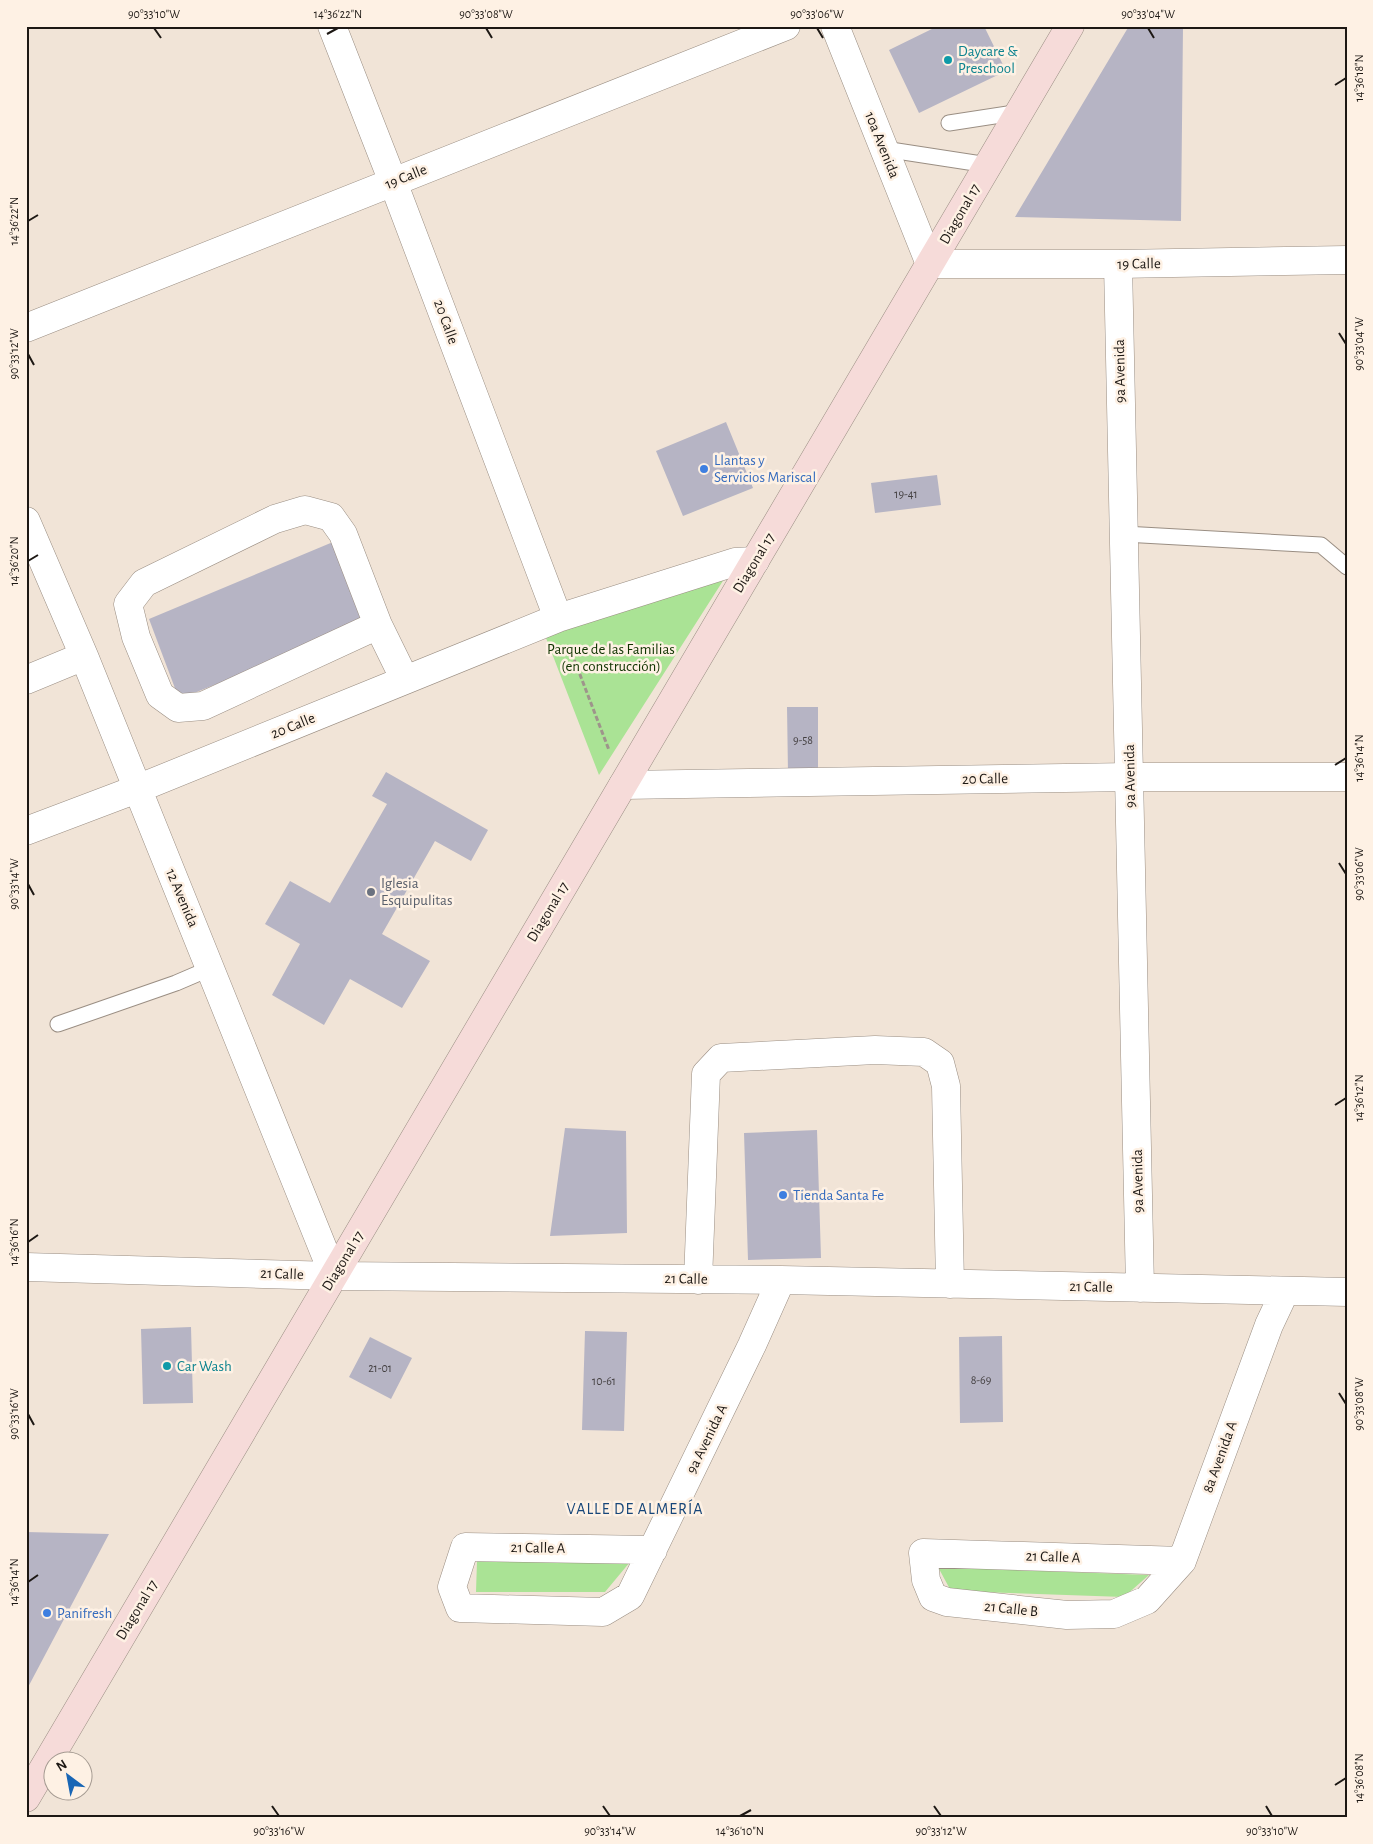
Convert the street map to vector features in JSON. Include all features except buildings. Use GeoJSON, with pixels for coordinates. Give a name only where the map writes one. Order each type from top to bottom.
{"type":"FeatureCollection","features":[{"type":"Feature","properties":{"kind":"main road","name":"Diagonal 17"},"geometry":{"type":"LineString","coordinates":[[26,1798],[1070,26]]}},
{"type":"Feature","properties":{"kind":"street","name":"20 Calle"},"geometry":{"type":"LineString","coordinates":[[332,26],[558,618]]}},
{"type":"Feature","properties":{"kind":"street","name":"19 Calle"},"geometry":{"type":"LineString","coordinates":[[26,328],[786,26]]}},
{"type":"Feature","properties":{"kind":"street","name":"10a Avenida"},"geometry":{"type":"LineString","coordinates":[[835,26],[930,264]]}},
{"type":"Feature","properties":{"kind":"street","name":"19 Calle"},"geometry":{"type":"LineString","coordinates":[[930,264],[1118,264],[1347,260]]}},
{"type":"Feature","properties":{"kind":"street","name":"9a Avenida"},"geometry":{"type":"LineString","coordinates":[[1118,264],[1140,1288]]}},
{"type":"Feature","properties":{"kind":"street"},"geometry":{"type":"LineString","coordinates":[[378,625],[202,706],[178,708],[160,695],[136,637],[128,604],[144,583],[275,519],[306,510],[331,517],[343,534],[378,625],[405,680]]}},
{"type":"Feature","properties":{"kind":"street","name":"12 Avenida"},"geometry":{"type":"LineString","coordinates":[[26,521],[84,656],[334,1276]]}},
{"type":"Feature","properties":{"kind":"street","name":"20 Calle"},"geometry":{"type":"LineString","coordinates":[[26,831],[137,789],[558,618],[735,562],[755,562]]}},
{"type":"Feature","properties":{"kind":"street"},"geometry":{"type":"LineString","coordinates":[[26,680],[84,656]]}},
{"type":"Feature","properties":{"kind":"street","name":"20 Calle"},"geometry":{"type":"LineString","coordinates":[[623,785],[1130,777],[1347,778]]}},
{"type":"Feature","properties":{"kind":"street"},"geometry":{"type":"LineString","coordinates":[[698,1280],[706,1074],[721,1058],[875,1050],[924,1052],[940,1063],[946,1086],[950,1284]]}},
{"type":"Feature","properties":{"kind":"street","name":"21 Calle"},"geometry":{"type":"LineString","coordinates":[[26,1267],[334,1276],[781,1280],[1347,1292]]}},
{"type":"Feature","properties":{"kind":"street","name":"9a Avenida A"},"geometry":{"type":"LineString","coordinates":[[630,1596],[752,1345],[781,1280]]}},
{"type":"Feature","properties":{"kind":"street","name":"8a Avenida A"},"geometry":{"type":"LineString","coordinates":[[1133,1605],[1147,1600],[1182,1561],[1269,1325],[1285,1291]]}},
{"type":"Feature","properties":{"kind":"street","name":"21 Calle A"},"geometry":{"type":"LineString","coordinates":[[630,1596],[604,1612],[460,1608],[452,1587],[465,1547],[653,1550]]}},
{"type":"Feature","properties":{"kind":"street","name":"21 Calle A"},"geometry":{"type":"LineString","coordinates":[[923,1554],[1182,1561]]}},
{"type":"Feature","properties":{"kind":"street","name":"21 Calle B"},"geometry":{"type":"LineString","coordinates":[[923,1554],[926,1580],[933,1597],[947,1602],[1068,1615],[1114,1614],[1133,1605]]}},
{"type":"Feature","properties":{"kind":"lane"},"geometry":{"type":"LineString","coordinates":[[949,123],[1020,112]]}},
{"type":"Feature","properties":{"kind":"lane"},"geometry":{"type":"LineString","coordinates":[[884,149],[937,155],[988,165]]}},
{"type":"Feature","properties":{"kind":"lane"},"geometry":{"type":"LineString","coordinates":[[1124,534],[1321,545],[1347,567]]}},
{"type":"Feature","properties":{"kind":"lane"},"geometry":{"type":"LineString","coordinates":[[58,1024],[176,983],[211,968]]}},
{"type":"Feature","properties":{"kind":"path"},"geometry":{"type":"LineString","coordinates":[[558,618],[623,785]]}},
{"type":"Feature","properties":{"kind":"green space","name":"Parque de las Familias (en construcción)"},"geometry":{"type":"Polygon","coordinates":[[[735,562],[599,775],[541,625],[735,562]]]}},
{"type":"Feature","properties":{"kind":"green space"},"geometry":{"type":"Polygon","coordinates":[[[477,1561],[630,1562],[605,1592],[476,1592],[477,1561]]]}},
{"type":"Feature","properties":{"kind":"green space"},"geometry":{"type":"Polygon","coordinates":[[[938,1567],[1149,1575],[1124,1597],[951,1591],[938,1567]]]}},
{"type":"Feature","properties":{"kind":"place","name":"Daycare & Preschool"},"geometry":{"type":"Point","coordinates":[948,60]}},
{"type":"Feature","properties":{"kind":"place","name":"Llantas y Servicios Mariscal"},"geometry":{"type":"Point","coordinates":[704,469]}},
{"type":"Feature","properties":{"kind":"place","name":"Iglesia Esquipulitas"},"geometry":{"type":"Point","coordinates":[371,892]}},
{"type":"Feature","properties":{"kind":"place","name":"Tienda Santa Fe"},"geometry":{"type":"Point","coordinates":[783,1195]}},
{"type":"Feature","properties":{"kind":"place","name":"Car Wash"},"geometry":{"type":"Point","coordinates":[167,1366]}},
{"type":"Feature","properties":{"kind":"place","name":"Panifresh"},"geometry":{"type":"Point","coordinates":[47,1613]}},
{"type":"Feature","properties":{"kind":"district","name":"VALLE DE ALMERÍA"},"geometry":{"type":"Point","coordinates":[635,1509]}}]}
